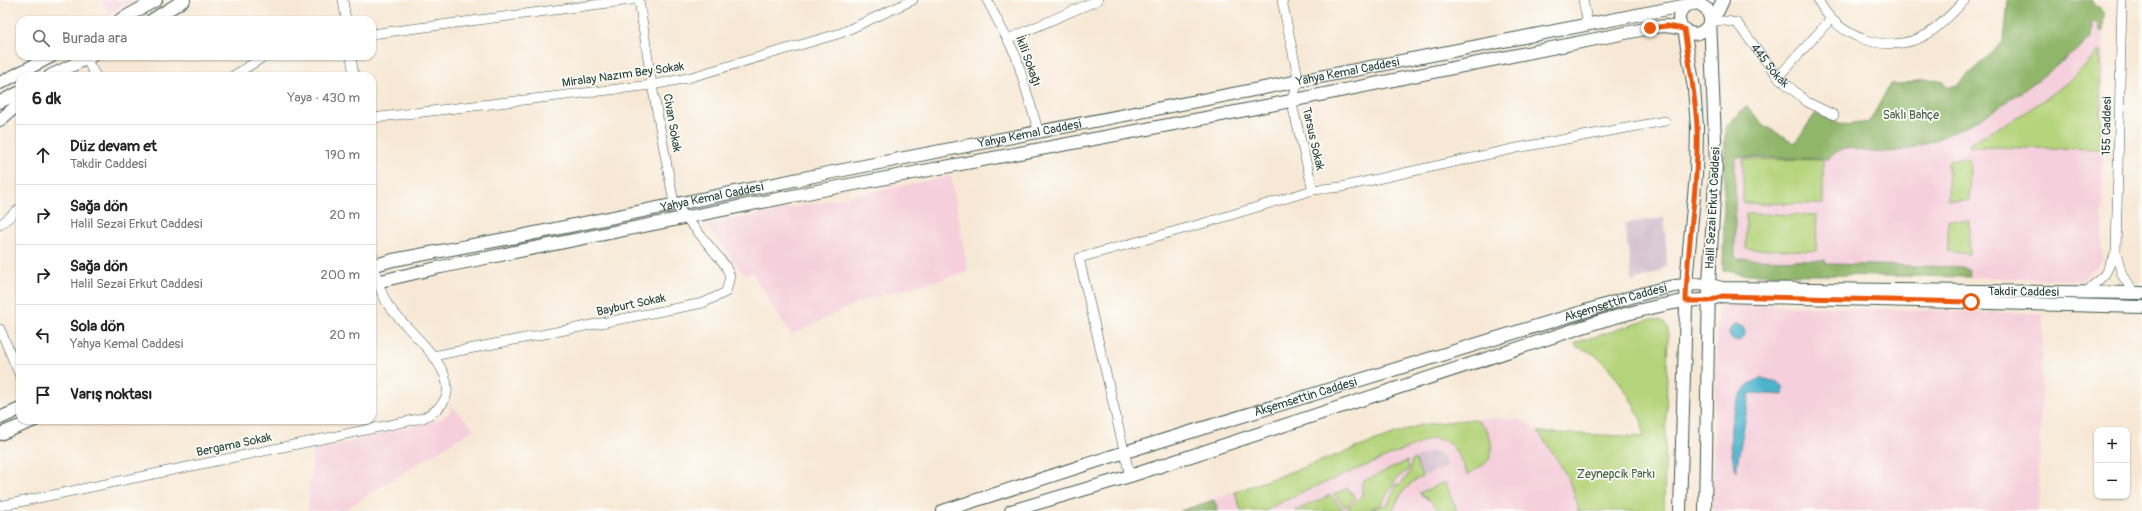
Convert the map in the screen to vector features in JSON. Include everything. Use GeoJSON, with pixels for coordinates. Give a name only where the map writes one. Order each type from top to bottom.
{"type":"FeatureCollection","features":[{"type":"Feature","properties":{"kind":"main road"},"geometry":{"type":"LineString","coordinates":[[127,16],[156,0]]}},
{"type":"Feature","properties":{"kind":"main road"},"geometry":{"type":"LineString","coordinates":[[158,16],[184,0]]}},
{"type":"Feature","properties":{"kind":"main road"},"geometry":{"type":"LineString","coordinates":[[1684,29],[1688,32],[1698,33],[1702,31],[1718,11],[1723,0]]}},
{"type":"Feature","properties":{"kind":"main road"},"geometry":{"type":"LineString","coordinates":[[1694,2],[1707,9],[1709,21]]}},
{"type":"Feature","properties":{"kind":"main road","name":"Yahya Kemal Caddesi"},"geometry":{"type":"LineString","coordinates":[[376,262],[393,260],[516,237],[674,203],[1299,82],[1588,25],[1694,2]]}},
{"type":"Feature","properties":{"kind":"main road","name":"Halil Sezai Erkut Caddesi"},"geometry":{"type":"LineString","coordinates":[[1694,2],[1681,10],[1679,15],[1680,25],[1684,29],[1694,88],[1697,127],[1696,175],[1687,283],[1709,284],[1716,164],[1709,21]]}},
{"type":"Feature","properties":{"kind":"main road","name":"Yahya Kemal Caddesi"},"geometry":{"type":"LineString","coordinates":[[376,282],[817,191],[1108,137],[1655,27],[1666,26],[1684,29]]}},
{"type":"Feature","properties":{"kind":"main road"},"geometry":{"type":"LineString","coordinates":[[21,72],[44,60]]}},
{"type":"Feature","properties":{"kind":"main road"},"geometry":{"type":"LineString","coordinates":[[59,72],[85,60]]}},
{"type":"Feature","properties":{"kind":"main road"},"geometry":{"type":"LineString","coordinates":[[0,83],[16,75]]}},
{"type":"Feature","properties":{"kind":"main road"},"geometry":{"type":"LineString","coordinates":[[0,102],[16,94]]}},
{"type":"Feature","properties":{"kind":"main road"},"geometry":{"type":"LineString","coordinates":[[0,120],[16,106]]}},
{"type":"Feature","properties":{"kind":"main road"},"geometry":{"type":"LineString","coordinates":[[1680,511],[1687,283]]}},
{"type":"Feature","properties":{"kind":"main road","name":"Akşemsettin Caddesi"},"geometry":{"type":"LineString","coordinates":[[943,511],[1125,452],[1618,301],[1687,283]]}},
{"type":"Feature","properties":{"kind":"main road"},"geometry":{"type":"LineString","coordinates":[[1705,511],[1709,284]]}},
{"type":"Feature","properties":{"kind":"main road","name":"Takdir Caddesi"},"geometry":{"type":"LineString","coordinates":[[1709,284],[1722,288],[2138,293]]}},
{"type":"Feature","properties":{"kind":"main road","name":"Takdir Caddesi"},"geometry":{"type":"LineString","coordinates":[[1709,301],[1722,296],[2142,307]]}},
{"type":"Feature","properties":{"kind":"main road"},"geometry":{"type":"LineString","coordinates":[[1686,301],[1709,301]]}},
{"type":"Feature","properties":{"kind":"main road","name":"Akşemsettin Caddesi"},"geometry":{"type":"LineString","coordinates":[[1011,511],[1130,476],[1598,322],[1650,307],[1686,301]]}},
{"type":"Feature","properties":{"kind":"main road"},"geometry":{"type":"LineString","coordinates":[[0,418],[16,411]]}},
{"type":"Feature","properties":{"kind":"main road"},"geometry":{"type":"LineString","coordinates":[[0,434],[25,424]]}},
{"type":"Feature","properties":{"kind":"street"},"geometry":{"type":"LineString","coordinates":[[343,0],[345,16]]}},
{"type":"Feature","properties":{"kind":"street"},"geometry":{"type":"LineString","coordinates":[[376,33],[631,0]]}},
{"type":"Feature","properties":{"kind":"street","name":"Civan Sokak"},"geometry":{"type":"LineString","coordinates":[[639,0],[652,85],[674,203]]}},
{"type":"Feature","properties":{"kind":"street","name":"Miralay Nazım Bey Sokak"},"geometry":{"type":"LineString","coordinates":[[376,118],[652,85],[688,78],[841,33],[913,0]]}},
{"type":"Feature","properties":{"kind":"street","name":"İkili Sokağı"},"geometry":{"type":"LineString","coordinates":[[988,0],[1016,56],[1039,133]]}},
{"type":"Feature","properties":{"kind":"street"},"geometry":{"type":"LineString","coordinates":[[1008,39],[1098,0]]}},
{"type":"Feature","properties":{"kind":"street"},"geometry":{"type":"LineString","coordinates":[[1282,0],[1299,82]]}},
{"type":"Feature","properties":{"kind":"street"},"geometry":{"type":"LineString","coordinates":[[1583,0],[1588,25]]}},
{"type":"Feature","properties":{"kind":"street"},"geometry":{"type":"LineString","coordinates":[[1818,0],[1830,20],[1849,33],[1868,42],[1888,45],[1909,42],[1926,35],[1943,23],[1965,0]]}},
{"type":"Feature","properties":{"kind":"street","name":"155 Caddesi"},"geometry":{"type":"LineString","coordinates":[[2122,0],[2116,252],[2122,275],[2138,293]]}},
{"type":"Feature","properties":{"kind":"street","name":"445 Sokak"},"geometry":{"type":"LineString","coordinates":[[1709,21],[1726,20],[1737,23],[1778,76],[1808,102],[1834,114]]}},
{"type":"Feature","properties":{"kind":"street"},"geometry":{"type":"LineString","coordinates":[[1778,76],[1830,20]]}},
{"type":"Feature","properties":{"kind":"street"},"geometry":{"type":"LineString","coordinates":[[90,60],[94,72]]}},
{"type":"Feature","properties":{"kind":"street"},"geometry":{"type":"LineString","coordinates":[[239,72],[259,60]]}},
{"type":"Feature","properties":{"kind":"street"},"geometry":{"type":"LineString","coordinates":[[352,60],[353,72]]}},
{"type":"Feature","properties":{"kind":"street","name":"Tarsus Sokak"},"geometry":{"type":"LineString","coordinates":[[1299,82],[1291,100],[1313,190]]}},
{"type":"Feature","properties":{"kind":"street"},"geometry":{"type":"LineString","coordinates":[[1130,476],[1079,258],[1212,221],[1313,190],[1341,187],[1517,148],[1665,121]]}},
{"type":"Feature","properties":{"kind":"street","name":"Bayburt Sokak"},"geometry":{"type":"LineString","coordinates":[[433,356],[703,303],[726,292],[730,276],[725,265],[688,218],[674,203]]}},
{"type":"Feature","properties":{"kind":"street"},"geometry":{"type":"LineString","coordinates":[[0,225],[16,211]]}},
{"type":"Feature","properties":{"kind":"street","name":"155 Caddesi"},"geometry":{"type":"LineString","coordinates":[[2086,292],[2105,274],[2116,252]]}},
{"type":"Feature","properties":{"kind":"street","name":"Bergama Sokak"},"geometry":{"type":"LineString","coordinates":[[0,506],[423,418],[435,412],[443,403],[448,387],[444,371],[388,304],[376,284]]}},
{"type":"Feature","properties":{"kind":"street"},"geometry":{"type":"LineString","coordinates":[[0,330],[16,367]]}},
{"type":"Feature","properties":{"kind":"shaded area"},"geometry":{"type":"Polygon","coordinates":[[[101,0],[133,0],[109,14],[101,0]]]}},
{"type":"Feature","properties":{"kind":"shaded area"},"geometry":{"type":"Polygon","coordinates":[[[2008,0],[2091,0],[2104,13],[2102,261],[2081,280],[1922,276],[1739,274],[1723,270],[1725,127],[1747,106],[1763,125],[1796,143],[1815,114],[1848,126],[1858,122],[1869,123],[1890,84],[1902,85],[1936,78],[1943,81],[1947,88],[1957,85],[2004,41],[2008,0]]]}},
{"type":"Feature","properties":{"kind":"shaded area"},"geometry":{"type":"Polygon","coordinates":[[[951,176],[968,272],[861,301],[791,335],[752,273],[744,275],[707,225],[951,176]]]}},
{"type":"Feature","properties":{"kind":"shaded area"},"geometry":{"type":"Polygon","coordinates":[[[1664,218],[1667,259],[1666,265],[1659,272],[1632,282],[1625,223],[1664,218]]]}},
{"type":"Feature","properties":{"kind":"shaded area"},"geometry":{"type":"Polygon","coordinates":[[[1737,304],[2043,314],[2038,511],[1712,511],[1717,315],[1723,306],[1737,304]]]}},
{"type":"Feature","properties":{"kind":"shaded area"},"geometry":{"type":"Polygon","coordinates":[[[452,406],[474,429],[342,511],[308,511],[313,451],[441,419],[448,414],[452,406]]]}},
{"type":"Feature","properties":{"kind":"shaded area"},"geometry":{"type":"Polygon","coordinates":[[[1500,418],[1522,420],[1538,432],[1551,450],[1571,486],[1576,497],[1578,511],[1180,511],[1420,425],[1474,419],[1500,418]]]}},
{"type":"Feature","properties":{"kind":"shaded area"},"geometry":{"type":"Polygon","coordinates":[[[1429,452],[1441,453],[1447,466],[1422,477],[1415,459],[1429,452]]]}},
{"type":"Feature","properties":{"kind":"green space","name":"Saklı Bahçe"},"geometry":{"type":"Polygon","coordinates":[[[2008,0],[2091,0],[2104,13],[2103,32],[2099,30],[2099,24],[2092,22],[2091,39],[2027,88],[1961,129],[1911,148],[1877,153],[1849,148],[1834,153],[1828,159],[1735,157],[1735,257],[1738,259],[1825,260],[1826,264],[1963,267],[1969,270],[1970,277],[1739,274],[1723,270],[1725,127],[1747,106],[1763,125],[1795,143],[1815,114],[1848,126],[1858,122],[1869,123],[1890,84],[1903,84],[1937,79],[1943,81],[1947,88],[1957,85],[2004,41],[2008,0]]]}},
{"type":"Feature","properties":{"kind":"green space"},"geometry":{"type":"Polygon","coordinates":[[[2100,50],[2101,149],[1970,147],[1969,143],[2022,114],[2056,91],[2087,65],[2100,50]]]}},
{"type":"Feature","properties":{"kind":"green space"},"geometry":{"type":"Polygon","coordinates":[[[1957,158],[1968,159],[1970,164],[1969,201],[1948,200],[1948,165],[1949,161],[1957,158]]]}},
{"type":"Feature","properties":{"kind":"green space"},"geometry":{"type":"Polygon","coordinates":[[[1743,159],[1823,160],[1823,204],[1743,203],[1743,159]]]}},
{"type":"Feature","properties":{"kind":"green space"},"geometry":{"type":"Polygon","coordinates":[[[1746,214],[1817,215],[1816,251],[1746,249],[1746,214]]]}},
{"type":"Feature","properties":{"kind":"green space"},"geometry":{"type":"Polygon","coordinates":[[[1948,220],[1969,221],[1969,254],[1948,251],[1948,220]]]}},
{"type":"Feature","properties":{"kind":"green space","name":"Zeynepcik Parkı"},"geometry":{"type":"Polygon","coordinates":[[[1651,319],[1664,322],[1668,329],[1664,511],[1578,511],[1576,500],[1563,469],[1538,432],[1643,437],[1641,421],[1624,388],[1617,378],[1599,358],[1588,351],[1576,347],[1575,343],[1651,319]]]}},
{"type":"Feature","properties":{"kind":"green space"},"geometry":{"type":"Polygon","coordinates":[[[1474,419],[1479,421],[1487,431],[1490,437],[1492,450],[1488,461],[1468,475],[1459,456],[1451,446],[1440,439],[1433,438],[1305,491],[1275,505],[1267,511],[1241,511],[1235,492],[1420,425],[1474,419]]]}},
{"type":"Feature","properties":{"kind":"green space"},"geometry":{"type":"Polygon","coordinates":[[[1415,459],[1422,477],[1408,486],[1392,511],[1373,511],[1372,509],[1388,504],[1397,484],[1399,485],[1407,477],[1411,468],[1411,461],[1415,459]]]}},
{"type":"Feature","properties":{"kind":"green space"},"geometry":{"type":"Polygon","coordinates":[[[1407,461],[1409,469],[1397,478],[1381,504],[1364,511],[1351,511],[1348,507],[1362,496],[1362,482],[1407,461]]]}},
{"type":"Feature","properties":{"kind":"green space"},"geometry":{"type":"Polygon","coordinates":[[[1445,482],[1457,511],[1440,511],[1419,493],[1445,482]]]}},
{"type":"Feature","properties":{"kind":"green space"},"geometry":{"type":"Polygon","coordinates":[[[1348,488],[1355,498],[1345,507],[1333,494],[1348,488]]]}},
{"type":"Feature","properties":{"kind":"green space"},"geometry":{"type":"Polygon","coordinates":[[[1330,495],[1343,509],[1341,511],[1295,511],[1330,495]]]}},
{"type":"Feature","properties":{"kind":"green space"},"geometry":{"type":"Polygon","coordinates":[[[1214,500],[1218,511],[1180,511],[1214,500]]]}},
{"type":"Feature","properties":{"kind":"water"},"geometry":{"type":"Polygon","coordinates":[[[1737,325],[1743,327],[1745,333],[1743,339],[1737,341],[1731,339],[1729,333],[1731,327],[1737,325]]]}},
{"type":"Feature","properties":{"kind":"water"},"geometry":{"type":"Polygon","coordinates":[[[1761,378],[1778,382],[1784,387],[1783,395],[1750,393],[1736,471],[1731,446],[1732,418],[1735,405],[1741,394],[1750,385],[1761,378]]]}},
{"type":"Feature","properties":{"kind":"route"},"geometry":{"type":"LineString","coordinates":[[1650,28],[1666,26],[1684,29],[1694,88],[1697,127],[1696,175],[1687,272],[1686,301],[1709,301],[1722,296],[1971,302]]}}]}
